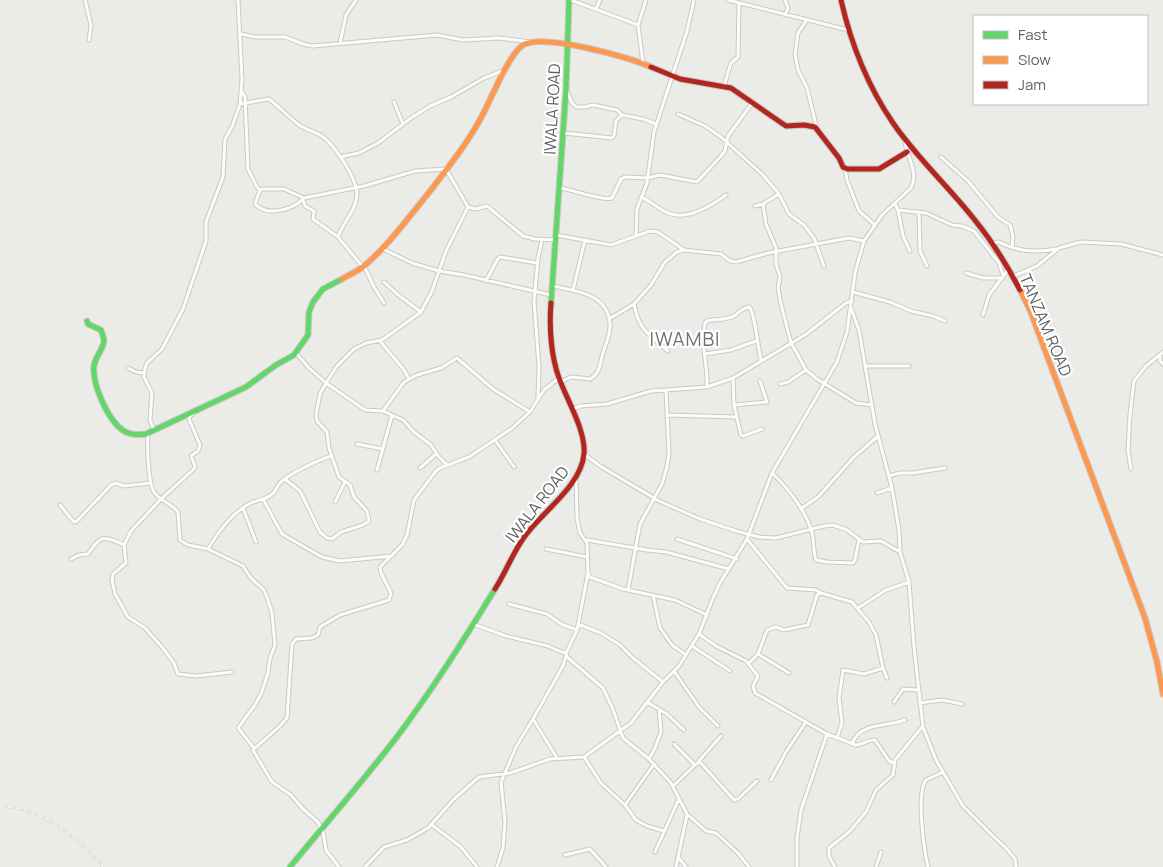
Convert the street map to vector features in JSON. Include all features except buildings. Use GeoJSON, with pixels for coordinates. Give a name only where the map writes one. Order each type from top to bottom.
{"type":"FeatureCollection","features":[{"type":"Feature","properties":{"kind":"main road","name":"IWALA ROAD"},"geometry":{"type":"LineString","coordinates":[[290,867],[405,726],[454,656],[524,537],[540,517],[573,483],[584,454],[581,434],[560,380],[552,343],[550,318],[564,133],[570,0]]}},
{"type":"Feature","properties":{"kind":"main road","name":"TANZAM ROAD"},"geometry":{"type":"LineString","coordinates":[[841,0],[848,30],[861,64],[884,109],[904,139],[966,208],[993,243],[1030,310],[1145,618],[1163,694]]}},
{"type":"Feature","properties":{"kind":"main road"},"geometry":{"type":"LineString","coordinates":[[87,321],[88,324],[101,330],[104,337],[93,368],[99,396],[109,416],[124,431],[137,435],[148,433],[246,387],[296,353],[308,335],[309,312],[313,302],[324,289],[364,266],[383,249],[428,194],[483,115],[505,70],[519,48],[532,42],[548,41],[567,44],[643,63],[687,81],[731,88],[789,127],[812,126],[845,168],[869,170],[879,168],[907,152]]}},
{"type":"Feature","properties":{"kind":"street"},"geometry":{"type":"LineString","coordinates":[[85,0],[91,25],[89,40]]}},
{"type":"Feature","properties":{"kind":"street"},"geometry":{"type":"LineString","coordinates":[[154,430],[150,420],[152,393],[144,373],[147,363],[162,349],[183,310],[206,241],[206,222],[223,178],[225,140],[245,97],[242,92],[238,0]]}},
{"type":"Feature","properties":{"kind":"street"},"geometry":{"type":"LineString","coordinates":[[340,43],[346,15],[356,0]]}},
{"type":"Feature","properties":{"kind":"street"},"geometry":{"type":"LineString","coordinates":[[570,0],[638,25]]}},
{"type":"Feature","properties":{"kind":"street"},"geometry":{"type":"LineString","coordinates":[[596,9],[600,0]]}},
{"type":"Feature","properties":{"kind":"street"},"geometry":{"type":"LineString","coordinates":[[643,63],[638,25],[646,0]]}},
{"type":"Feature","properties":{"kind":"street"},"geometry":{"type":"LineString","coordinates":[[636,236],[637,209],[648,178],[656,124],[689,24],[694,0]]}},
{"type":"Feature","properties":{"kind":"street"},"geometry":{"type":"LineString","coordinates":[[728,0],[848,30]]}},
{"type":"Feature","properties":{"kind":"street"},"geometry":{"type":"LineString","coordinates":[[785,0],[788,8],[785,15]]}},
{"type":"Feature","properties":{"kind":"street"},"geometry":{"type":"LineString","coordinates":[[724,86],[731,63],[738,57],[739,3]]}},
{"type":"Feature","properties":{"kind":"street"},"geometry":{"type":"LineString","coordinates":[[806,21],[799,31],[795,54],[798,70],[807,88],[817,130]]}},
{"type":"Feature","properties":{"kind":"street"},"geometry":{"type":"LineString","coordinates":[[240,34],[255,37],[285,37],[312,46],[437,35],[469,40],[499,38],[532,42]]}},
{"type":"Feature","properties":{"kind":"street"},"geometry":{"type":"LineString","coordinates":[[340,157],[359,153],[378,143],[430,106],[451,97],[484,78],[505,70]]}},
{"type":"Feature","properties":{"kind":"street"},"geometry":{"type":"LineString","coordinates":[[566,90],[572,104],[576,107],[593,105],[617,110],[622,116],[643,119],[656,124]]}},
{"type":"Feature","properties":{"kind":"street"},"geometry":{"type":"LineString","coordinates":[[242,104],[268,98],[298,124],[324,138],[340,157],[356,187],[355,206],[338,237]]}},
{"type":"Feature","properties":{"kind":"street"},"geometry":{"type":"LineString","coordinates":[[394,102],[403,124]]}},
{"type":"Feature","properties":{"kind":"street"},"geometry":{"type":"LineString","coordinates":[[560,188],[575,190],[598,198],[611,199],[622,177],[648,178],[660,175],[697,182],[725,151],[728,136],[753,102]]}},
{"type":"Feature","properties":{"kind":"street"},"geometry":{"type":"LineString","coordinates":[[242,104],[248,169],[260,190]]}},
{"type":"Feature","properties":{"kind":"street"},"geometry":{"type":"LineString","coordinates":[[678,114],[705,126],[726,141],[763,175],[779,194],[789,214],[804,225],[816,244],[824,266]]}},
{"type":"Feature","properties":{"kind":"street"},"geometry":{"type":"LineString","coordinates":[[564,133],[612,138],[616,121],[622,116]]}},
{"type":"Feature","properties":{"kind":"street"},"geometry":{"type":"LineString","coordinates":[[365,867],[384,847],[407,840],[432,825],[454,799],[479,777],[519,771],[543,761],[557,758],[578,759],[584,757],[631,723],[686,655],[699,634],[712,598],[750,535],[772,473],[824,384],[842,349],[847,332],[856,273],[864,241],[882,215],[914,183],[904,139]]}},
{"type":"Feature","properties":{"kind":"street"},"geometry":{"type":"LineString","coordinates":[[941,157],[968,182],[1000,219],[1010,225],[1013,236],[1012,247]]}},
{"type":"Feature","properties":{"kind":"street"},"geometry":{"type":"LineString","coordinates":[[845,168],[847,180],[859,211],[875,224]]}},
{"type":"Feature","properties":{"kind":"street"},"geometry":{"type":"LineString","coordinates":[[260,190],[255,204],[260,208],[282,211],[303,199],[414,171],[446,169],[468,207],[478,209],[487,206],[523,236],[542,240],[556,237],[611,245],[650,231],[658,232],[684,250]]}},
{"type":"Feature","properties":{"kind":"street"},"geometry":{"type":"LineString","coordinates":[[260,190],[284,189],[303,199],[305,206],[314,211],[312,218],[338,237],[364,266],[384,303]]}},
{"type":"Feature","properties":{"kind":"street"},"geometry":{"type":"LineString","coordinates":[[755,206],[763,204],[779,194]]}},
{"type":"Feature","properties":{"kind":"street"},"geometry":{"type":"LineString","coordinates":[[641,197],[666,212],[675,214],[700,211],[726,195]]}},
{"type":"Feature","properties":{"kind":"street"},"geometry":{"type":"LineString","coordinates":[[763,204],[764,218],[776,248],[776,264],[780,277],[778,291],[791,344],[806,370],[824,384],[856,402],[872,405]]}},
{"type":"Feature","properties":{"kind":"street"},"geometry":{"type":"LineString","coordinates":[[895,204],[903,236],[910,251]]}},
{"type":"Feature","properties":{"kind":"street"},"geometry":{"type":"LineString","coordinates":[[285,479],[300,491],[320,532],[325,537],[330,539],[341,532],[363,525],[369,520],[367,511],[352,494],[350,485],[339,477],[331,456],[327,432],[320,426],[316,418],[320,394],[337,366],[354,349],[366,343],[380,341],[422,312],[454,232],[468,207]]}},
{"type":"Feature","properties":{"kind":"street"},"geometry":{"type":"LineString","coordinates":[[898,210],[932,215],[952,226],[968,228],[976,232],[999,264],[1002,277]]}},
{"type":"Feature","properties":{"kind":"street"},"geometry":{"type":"LineString","coordinates":[[919,212],[920,251],[927,266]]}},
{"type":"Feature","properties":{"kind":"street"},"geometry":{"type":"LineString","coordinates":[[609,320],[634,304],[651,285],[665,262],[677,252],[684,250],[721,254],[730,261],[736,262],[849,238],[864,241]]}},
{"type":"Feature","properties":{"kind":"street"},"geometry":{"type":"LineString","coordinates":[[537,400],[539,367],[534,301],[537,263],[542,240]]}},
{"type":"Feature","properties":{"kind":"street"},"geometry":{"type":"LineString","coordinates":[[573,290],[585,240]]}},
{"type":"Feature","properties":{"kind":"street"},"geometry":{"type":"LineString","coordinates":[[993,243],[999,242],[1012,247],[1034,251],[1058,248],[1081,242],[1101,242],[1120,244],[1162,256]]}},
{"type":"Feature","properties":{"kind":"street"},"geometry":{"type":"LineString","coordinates":[[1012,276],[1037,266],[1058,248]]}},
{"type":"Feature","properties":{"kind":"street"},"geometry":{"type":"LineString","coordinates":[[383,249],[412,263],[439,271],[552,295]]}},
{"type":"Feature","properties":{"kind":"street"},"geometry":{"type":"LineString","coordinates":[[486,281],[494,264],[500,257],[537,263]]}},
{"type":"Feature","properties":{"kind":"street"},"geometry":{"type":"LineString","coordinates":[[983,315],[989,295],[1008,270]]}},
{"type":"Feature","properties":{"kind":"street"},"geometry":{"type":"LineString","coordinates":[[966,272],[983,278],[1002,277]]}},
{"type":"Feature","properties":{"kind":"street"},"geometry":{"type":"LineString","coordinates":[[384,282],[422,312]]}},
{"type":"Feature","properties":{"kind":"street"},"geometry":{"type":"LineString","coordinates":[[254,748],[272,734],[287,718],[293,642],[296,639],[318,636],[320,627],[340,615],[389,600],[391,593],[380,568],[382,563],[393,556],[402,545],[407,535],[414,500],[436,471],[469,457],[511,429],[530,412],[544,390],[560,380],[571,377],[590,379],[597,373],[609,336],[609,320],[600,302],[590,295],[553,286]]}},
{"type":"Feature","properties":{"kind":"street"},"geometry":{"type":"LineString","coordinates":[[853,292],[890,302],[911,311],[945,321]]}},
{"type":"Feature","properties":{"kind":"street"},"geometry":{"type":"LineString","coordinates":[[572,409],[607,404],[651,391],[707,387],[733,378],[791,344],[811,331],[846,303],[852,301]]}},
{"type":"Feature","properties":{"kind":"street"},"geometry":{"type":"LineString","coordinates":[[634,304],[641,327],[668,351]]}},
{"type":"Feature","properties":{"kind":"street"},"geometry":{"type":"LineString","coordinates":[[707,387],[705,323],[734,316],[746,307],[749,308],[753,311],[756,341],[761,360]]}},
{"type":"Feature","properties":{"kind":"street"},"geometry":{"type":"LineString","coordinates":[[851,307],[859,330],[877,437],[892,488],[899,530],[900,552],[909,582],[923,727],[936,760],[963,806],[1010,852],[1015,859],[1016,867]]}},
{"type":"Feature","properties":{"kind":"street"},"geometry":{"type":"LineString","coordinates":[[380,341],[409,379]]}},
{"type":"Feature","properties":{"kind":"street"},"geometry":{"type":"LineString","coordinates":[[705,354],[731,350],[756,341]]}},
{"type":"Feature","properties":{"kind":"street"},"geometry":{"type":"LineString","coordinates":[[1131,469],[1128,450],[1134,381],[1146,366],[1163,352]]}},
{"type":"Feature","properties":{"kind":"street"},"geometry":{"type":"LineString","coordinates":[[296,353],[326,383],[365,410],[383,411],[406,422],[414,432],[431,445],[436,454],[447,465]]}},
{"type":"Feature","properties":{"kind":"street"},"geometry":{"type":"LineString","coordinates":[[1160,355],[1160,361],[1163,364]]}},
{"type":"Feature","properties":{"kind":"street"},"geometry":{"type":"LineString","coordinates":[[383,411],[400,386],[409,379],[441,368],[457,358],[492,389],[530,412]]}},
{"type":"Feature","properties":{"kind":"street"},"geometry":{"type":"LineString","coordinates":[[866,366],[909,366]]}},
{"type":"Feature","properties":{"kind":"street"},"geometry":{"type":"LineString","coordinates":[[128,368],[144,373]]}},
{"type":"Feature","properties":{"kind":"street"},"geometry":{"type":"LineString","coordinates":[[780,384],[788,382],[806,370]]}},
{"type":"Feature","properties":{"kind":"street"},"geometry":{"type":"LineString","coordinates":[[733,378],[734,405],[742,436],[762,429]]}},
{"type":"Feature","properties":{"kind":"street"},"geometry":{"type":"LineString","coordinates":[[734,405],[767,402],[760,381]]}},
{"type":"Feature","properties":{"kind":"street"},"geometry":{"type":"LineString","coordinates":[[628,590],[640,524],[665,476],[669,460],[666,390]]}},
{"type":"Feature","properties":{"kind":"street"},"geometry":{"type":"LineString","coordinates":[[199,408],[189,418],[200,445],[198,451],[191,456],[195,466],[194,469],[161,499],[131,531],[124,545],[126,563],[113,574],[112,579],[115,594],[128,617],[145,628],[162,647],[174,663],[178,674],[196,676],[232,672]]}},
{"type":"Feature","properties":{"kind":"street"},"geometry":{"type":"LineString","coordinates":[[377,470],[392,415]]}},
{"type":"Feature","properties":{"kind":"street"},"geometry":{"type":"LineString","coordinates":[[667,415],[736,417]]}},
{"type":"Feature","properties":{"kind":"street"},"geometry":{"type":"LineString","coordinates":[[148,433],[147,457],[154,492],[178,512],[181,542],[208,549],[245,567],[251,578],[264,590],[270,606],[275,646],[258,700],[238,728],[254,748],[254,752],[272,782],[291,795],[322,827],[326,850],[339,867]]}},
{"type":"Feature","properties":{"kind":"street"},"geometry":{"type":"LineString","coordinates":[[801,509],[819,496],[854,457],[877,437]]}},
{"type":"Feature","properties":{"kind":"street"},"geometry":{"type":"LineString","coordinates":[[495,440],[514,467]]}},
{"type":"Feature","properties":{"kind":"street"},"geometry":{"type":"LineString","coordinates":[[357,444],[383,449]]}},
{"type":"Feature","properties":{"kind":"street"},"geometry":{"type":"LineString","coordinates":[[420,468],[436,454]]}},
{"type":"Feature","properties":{"kind":"street"},"geometry":{"type":"LineString","coordinates":[[584,454],[600,466],[655,498],[700,519],[759,538],[776,538],[829,525],[849,532],[859,540],[867,543],[884,542],[900,552]]}},
{"type":"Feature","properties":{"kind":"street"},"geometry":{"type":"LineString","coordinates":[[208,549],[222,528],[243,508],[272,495],[285,479],[331,456]]}},
{"type":"Feature","properties":{"kind":"street"},"geometry":{"type":"LineString","coordinates":[[889,476],[945,468]]}},
{"type":"Feature","properties":{"kind":"street"},"geometry":{"type":"LineString","coordinates":[[772,473],[784,485],[801,509],[811,529],[815,558],[818,560],[853,562],[856,560],[859,540]]}},
{"type":"Feature","properties":{"kind":"street"},"geometry":{"type":"LineString","coordinates":[[576,476],[578,524],[580,533],[587,540],[666,552],[729,569]]}},
{"type":"Feature","properties":{"kind":"street"},"geometry":{"type":"LineString","coordinates":[[335,502],[344,482]]}},
{"type":"Feature","properties":{"kind":"street"},"geometry":{"type":"LineString","coordinates":[[60,505],[73,522],[76,522],[114,484],[126,486],[152,483]]}},
{"type":"Feature","properties":{"kind":"street"},"geometry":{"type":"LineString","coordinates":[[877,494],[892,488]]}},
{"type":"Feature","properties":{"kind":"street"},"geometry":{"type":"LineString","coordinates":[[262,499],[282,534],[322,557],[340,561],[393,556]]}},
{"type":"Feature","properties":{"kind":"street"},"geometry":{"type":"LineString","coordinates":[[243,508],[256,542]]}},
{"type":"Feature","properties":{"kind":"street"},"geometry":{"type":"LineString","coordinates":[[71,559],[79,555],[88,554],[96,542],[102,538],[112,539],[124,545]]}},
{"type":"Feature","properties":{"kind":"street"},"geometry":{"type":"LineString","coordinates":[[677,539],[737,558]]}},
{"type":"Feature","properties":{"kind":"street"},"geometry":{"type":"LineString","coordinates":[[497,867],[503,848],[505,822],[501,782],[516,747],[545,700],[577,630],[588,573],[587,540]]}},
{"type":"Feature","properties":{"kind":"street"},"geometry":{"type":"LineString","coordinates":[[747,540],[787,588],[816,590],[849,600],[858,608],[874,630],[883,668],[888,678]]}},
{"type":"Feature","properties":{"kind":"street"},"geometry":{"type":"LineString","coordinates":[[546,549],[587,557]]}},
{"type":"Feature","properties":{"kind":"street"},"geometry":{"type":"LineString","coordinates":[[588,573],[590,577],[597,581],[628,590],[676,600],[707,615]]}},
{"type":"Feature","properties":{"kind":"street"},"geometry":{"type":"LineString","coordinates":[[858,608],[886,590],[909,582]]}},
{"type":"Feature","properties":{"kind":"street"},"geometry":{"type":"LineString","coordinates":[[749,663],[758,654],[765,632],[768,629],[778,627],[784,630],[808,625],[817,596],[821,593]]}},
{"type":"Feature","properties":{"kind":"street"},"geometry":{"type":"LineString","coordinates":[[653,595],[660,628],[672,645],[686,655]]}},
{"type":"Feature","properties":{"kind":"street"},"geometry":{"type":"LineString","coordinates":[[509,604],[547,614],[561,624],[577,630]]}},
{"type":"Feature","properties":{"kind":"street"},"geometry":{"type":"LineString","coordinates":[[473,624],[506,636],[548,646],[566,654],[603,688],[625,740],[649,759],[673,786],[678,801],[686,814],[706,831],[716,833],[738,853],[749,867]]}},
{"type":"Feature","properties":{"kind":"street"},"geometry":{"type":"LineString","coordinates":[[578,624],[602,633],[624,647],[632,658],[663,682]]}},
{"type":"Feature","properties":{"kind":"street"},"geometry":{"type":"LineString","coordinates":[[699,634],[716,646],[749,663],[758,676],[754,686],[755,693],[827,734],[852,744],[859,745],[875,740],[889,761],[894,763]]}},
{"type":"Feature","properties":{"kind":"street"},"geometry":{"type":"LineString","coordinates":[[692,646],[730,672]]}},
{"type":"Feature","properties":{"kind":"street"},"geometry":{"type":"LineString","coordinates":[[758,654],[789,673]]}},
{"type":"Feature","properties":{"kind":"street"},"geometry":{"type":"LineString","coordinates":[[837,738],[842,723],[839,698],[844,670],[864,674],[883,668]]}},
{"type":"Feature","properties":{"kind":"street"},"geometry":{"type":"LineString","coordinates":[[674,671],[699,707],[718,726]]}},
{"type":"Feature","properties":{"kind":"street"},"geometry":{"type":"LineString","coordinates":[[894,702],[903,689],[918,690]]}},
{"type":"Feature","properties":{"kind":"street"},"geometry":{"type":"LineString","coordinates":[[920,702],[942,700],[962,704]]}},
{"type":"Feature","properties":{"kind":"street"},"geometry":{"type":"LineString","coordinates":[[647,702],[667,714],[684,730]]}},
{"type":"Feature","properties":{"kind":"street"},"geometry":{"type":"LineString","coordinates":[[649,759],[660,732],[659,709]]}},
{"type":"Feature","properties":{"kind":"street"},"geometry":{"type":"LineString","coordinates":[[533,719],[557,758]]}},
{"type":"Feature","properties":{"kind":"street"},"geometry":{"type":"LineString","coordinates":[[852,744],[856,734],[863,730],[905,720]]}},
{"type":"Feature","properties":{"kind":"street"},"geometry":{"type":"LineString","coordinates":[[771,780],[786,752],[806,722]]}},
{"type":"Feature","properties":{"kind":"street"},"geometry":{"type":"LineString","coordinates":[[834,867],[829,856],[829,848],[850,831],[866,812],[876,790],[893,774],[896,758],[923,727]]}},
{"type":"Feature","properties":{"kind":"street"},"geometry":{"type":"LineString","coordinates":[[796,867],[797,838],[801,810],[827,734]]}},
{"type":"Feature","properties":{"kind":"street"},"geometry":{"type":"LineString","coordinates":[[673,786],[721,736]]}},
{"type":"Feature","properties":{"kind":"street"},"geometry":{"type":"LineString","coordinates":[[674,744],[696,764]]}},
{"type":"Feature","properties":{"kind":"street"},"geometry":{"type":"LineString","coordinates":[[584,757],[602,783],[625,804],[640,823],[664,831]]}},
{"type":"Feature","properties":{"kind":"street"},"geometry":{"type":"LineString","coordinates":[[696,764],[700,762],[705,766],[734,800],[738,799],[757,781]]}},
{"type":"Feature","properties":{"kind":"street"},"geometry":{"type":"LineString","coordinates":[[625,804],[654,764]]}},
{"type":"Feature","properties":{"kind":"street"},"geometry":{"type":"LineString","coordinates":[[928,867],[923,841],[922,789],[926,780],[943,772]]}},
{"type":"Feature","properties":{"kind":"street"},"geometry":{"type":"LineString","coordinates":[[655,852],[678,801]]}},
{"type":"Feature","properties":{"kind":"street"},"geometry":{"type":"LineString","coordinates":[[676,867],[686,814]]}},
{"type":"Feature","properties":{"kind":"street"},"geometry":{"type":"LineString","coordinates":[[432,825],[462,847],[477,867]]}},
{"type":"Feature","properties":{"kind":"street"},"geometry":{"type":"LineString","coordinates":[[565,855],[590,849],[606,867]]}},
{"type":"Feature","properties":{"kind":"street"},"geometry":{"type":"LineString","coordinates":[[876,867],[881,852]]}},
{"type":"Feature","properties":{"kind":"street"},"geometry":{"type":"LineString","coordinates":[[679,858],[686,867]]}},
{"type":"Feature","properties":{"kind":"railway"},"geometry":{"type":"LineString","coordinates":[[0,806],[30,812],[58,826],[82,844],[103,867]]}},
{"type":"Feature","properties":{"kind":"traffic: fast"},"geometry":{"type":"LineString","coordinates":[[551,303],[566,90],[569,0]]}},
{"type":"Feature","properties":{"kind":"traffic: fast"},"geometry":{"type":"LineString","coordinates":[[87,321],[88,324],[101,330],[104,338],[94,366],[94,374],[102,402],[112,419],[124,431],[134,434],[146,434],[246,387],[276,365],[294,355],[308,335],[309,312],[313,302],[323,289],[342,279]]}},
{"type":"Feature","properties":{"kind":"traffic: fast"},"geometry":{"type":"LineString","coordinates":[[290,867],[363,780],[405,726],[452,658],[495,589]]}},
{"type":"Feature","properties":{"kind":"traffic: slow"},"geometry":{"type":"LineString","coordinates":[[342,279],[362,268],[373,258],[427,195],[471,135],[506,67],[523,45],[533,42],[566,44],[606,52],[651,67]]}},
{"type":"Feature","properties":{"kind":"traffic: slow"},"geometry":{"type":"LineString","coordinates":[[1020,290],[1030,310],[1145,618],[1157,662],[1163,694]]}},
{"type":"Feature","properties":{"kind":"traffic: jam"},"geometry":{"type":"LineString","coordinates":[[841,0],[861,64],[884,109],[912,148],[981,227],[999,253],[1020,290]]}},
{"type":"Feature","properties":{"kind":"traffic: jam"},"geometry":{"type":"LineString","coordinates":[[651,67],[680,79],[731,88],[786,126],[804,125],[815,127],[839,158],[843,167],[847,169],[879,169],[907,152]]}},
{"type":"Feature","properties":{"kind":"traffic: jam"},"geometry":{"type":"LineString","coordinates":[[495,589],[525,536],[560,498],[576,477],[584,454],[584,445],[579,426],[559,378],[552,351],[551,303]]}},
{"type":"Feature","properties":{"kind":"district","name":"IWAMBI"},"geometry":{"type":"Point","coordinates":[685,339]}}]}
